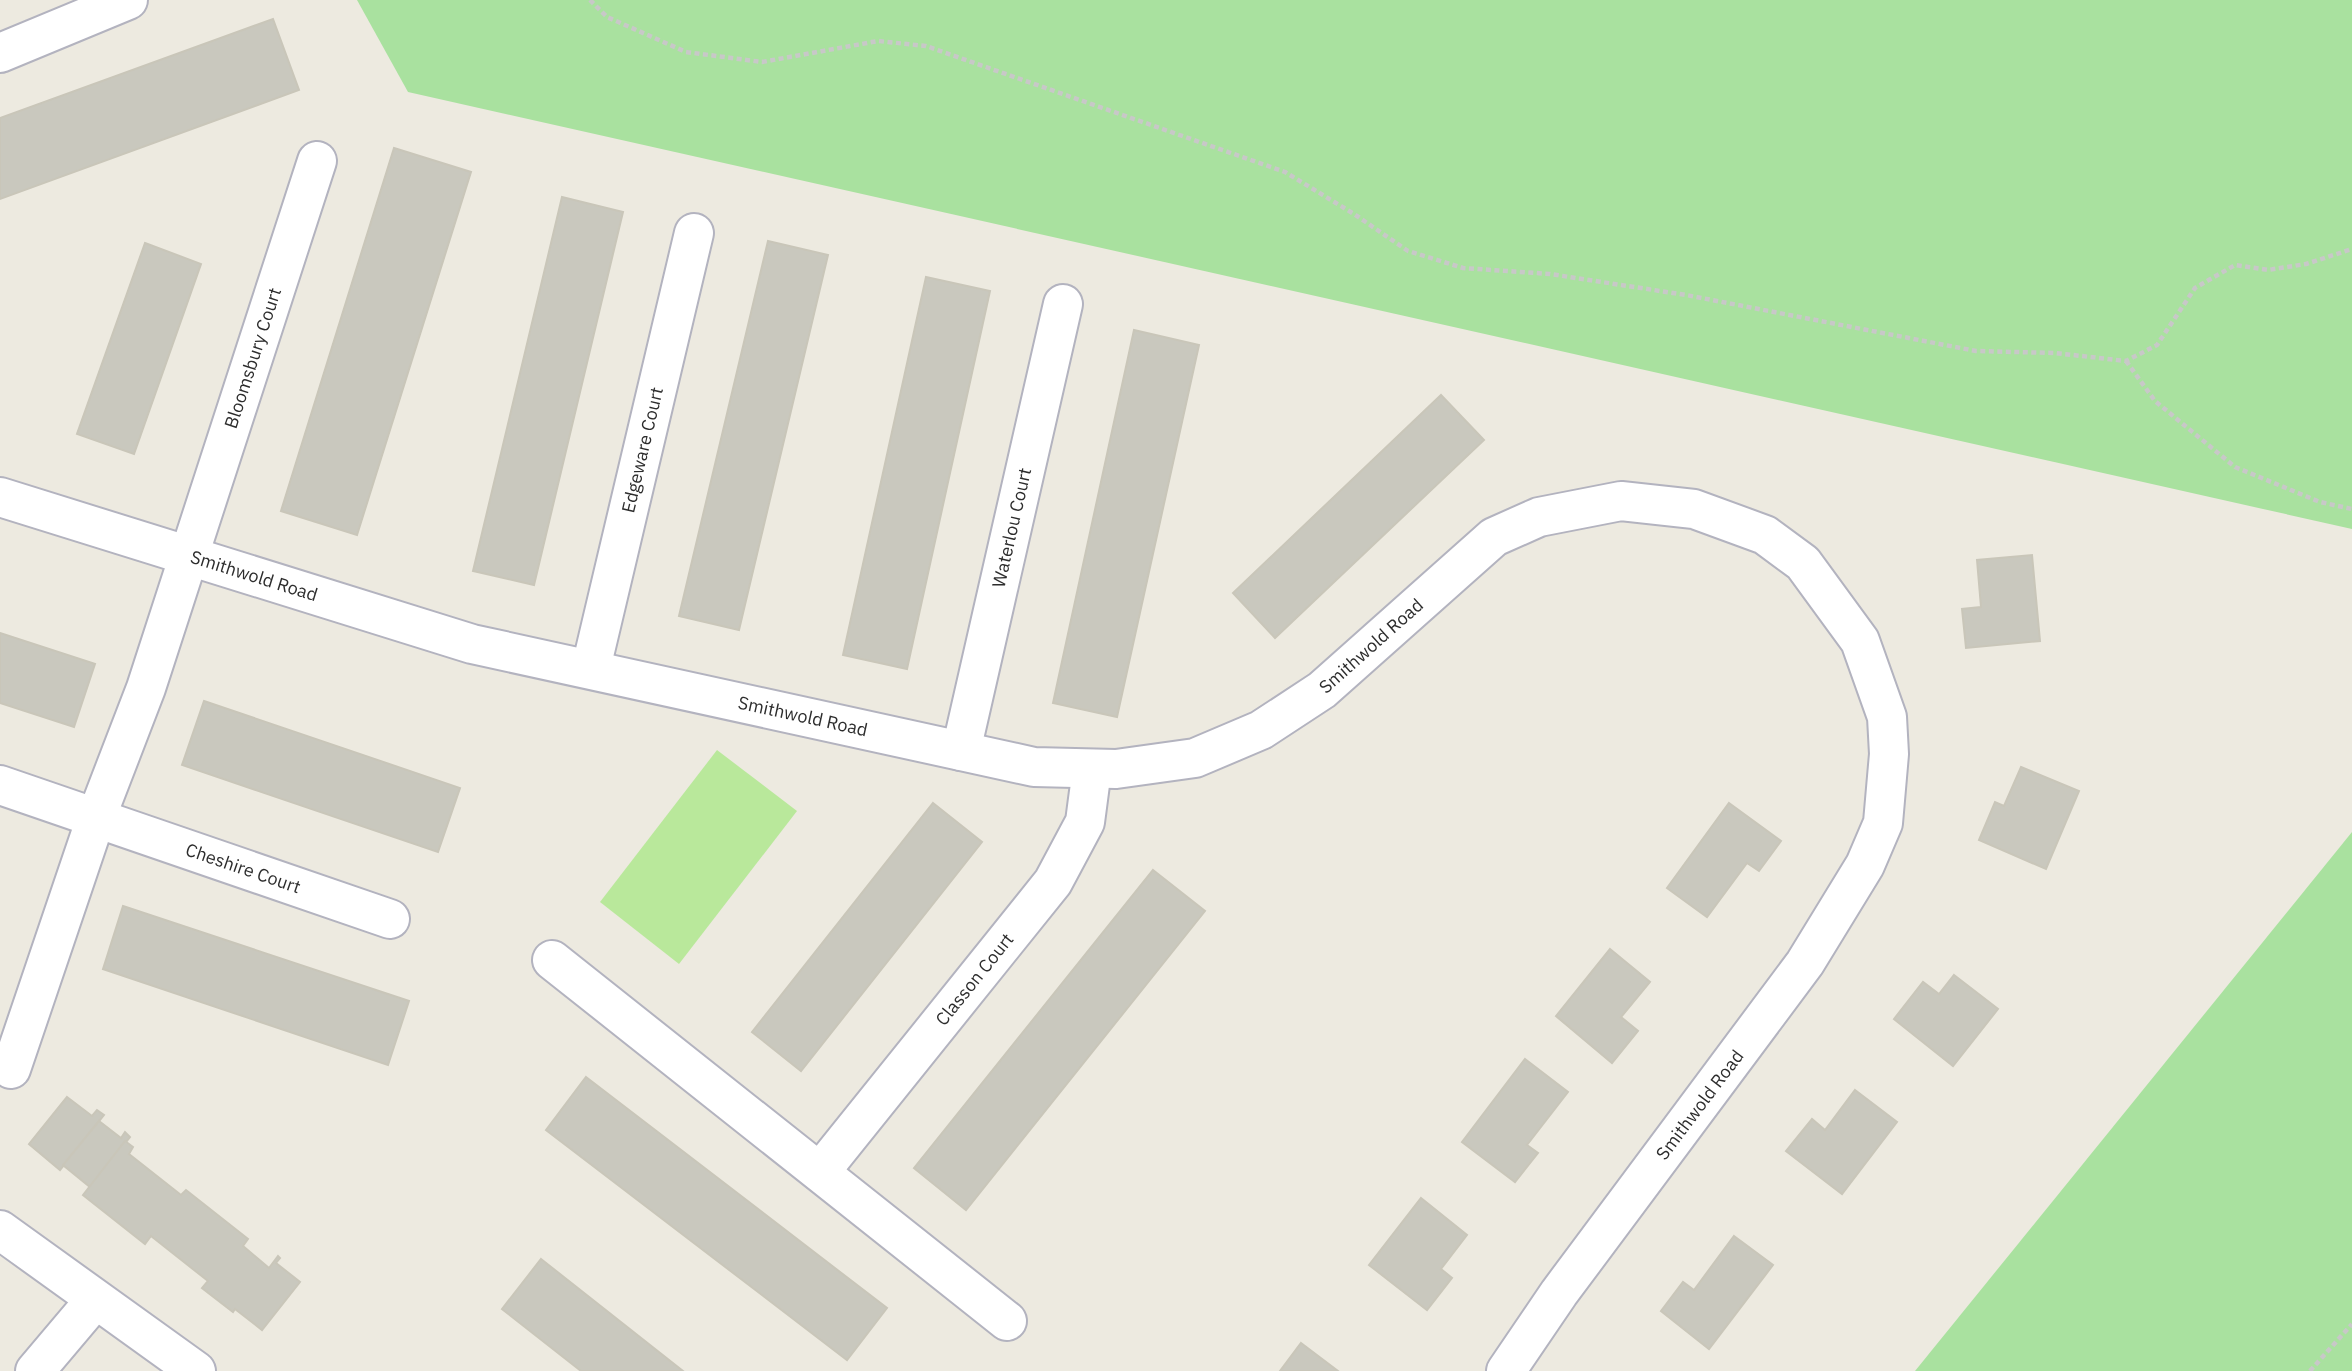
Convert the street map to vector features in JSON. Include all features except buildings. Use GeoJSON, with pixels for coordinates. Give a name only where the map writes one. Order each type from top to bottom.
{"type":"FeatureCollection","features":[{"type":"Feature","properties":{"kind":"street"},"geometry":{"type":"LineString","coordinates":[[0,53],[128,0]]}},
{"type":"Feature","properties":{"kind":"street","name":"Bloomsbury Court"},"geometry":{"type":"LineString","coordinates":[[188,557],[317,161]]}},
{"type":"Feature","properties":{"kind":"street","name":"Edgeware Court"},"geometry":{"type":"LineString","coordinates":[[591,668],[694,233]]}},
{"type":"Feature","properties":{"kind":"street","name":"Waterlou Court"},"geometry":{"type":"LineString","coordinates":[[961,751],[1063,304]]}},
{"type":"Feature","properties":{"kind":"street","name":"Smithwold Road"},"geometry":{"type":"LineString","coordinates":[[0,497],[472,644],[1034,767],[1092,769],[1116,769],[1195,758],[1261,730],[1322,690],[1494,537],[1539,517],[1621,501],[1694,509],[1765,535],[1803,563],[1860,641],[1887,717],[1889,754],[1882,823],[1865,865],[1805,963],[1559,1293],[1506,1371]]}},
{"type":"Feature","properties":{"kind":"street"},"geometry":{"type":"LineString","coordinates":[[11,1069],[96,818],[146,688],[188,557]]}},
{"type":"Feature","properties":{"kind":"street","name":"Classon Court"},"geometry":{"type":"LineString","coordinates":[[820,1172],[1053,882],[1085,822],[1092,769]]}},
{"type":"Feature","properties":{"kind":"street","name":"Cheshire Court"},"geometry":{"type":"LineString","coordinates":[[0,785],[390,919]]}},
{"type":"Feature","properties":{"kind":"street"},"geometry":{"type":"LineString","coordinates":[[552,960],[1007,1321]]}},
{"type":"Feature","properties":{"kind":"street"},"geometry":{"type":"LineString","coordinates":[[0,1230],[196,1371]]}},
{"type":"Feature","properties":{"kind":"street"},"geometry":{"type":"LineString","coordinates":[[35,1371],[95,1300]]}},
{"type":"Feature","properties":{"kind":"path"},"geometry":{"type":"LineString","coordinates":[[590,0],[607,17],[686,52],[698,54],[762,62],[877,41],[926,46],[1285,172],[1408,251],[1463,268],[1550,274],[1686,295],[1976,351],[2055,353],[2126,361],[2157,345],[2195,288],[2235,265],[2268,270],[2306,264],[2352,248]]}},
{"type":"Feature","properties":{"kind":"path"},"geometry":{"type":"LineString","coordinates":[[2126,361],[2155,401],[2235,467],[2320,502],[2352,509]]}},
{"type":"Feature","properties":{"kind":"path"},"geometry":{"type":"LineString","coordinates":[[2310,1371],[2352,1324]]}},
{"type":"Feature","properties":{"kind":"green space"},"geometry":{"type":"Polygon","coordinates":[[[357,0],[2352,0],[2352,529],[408,92],[357,0]]]}},
{"type":"Feature","properties":{"kind":"green space"},"geometry":{"type":"Polygon","coordinates":[[[717,750],[797,811],[679,964],[600,902],[717,750]]]}},
{"type":"Feature","properties":{"kind":"green space"},"geometry":{"type":"Polygon","coordinates":[[[2352,832],[2352,1371],[1915,1371],[2352,832]]]}}]}
